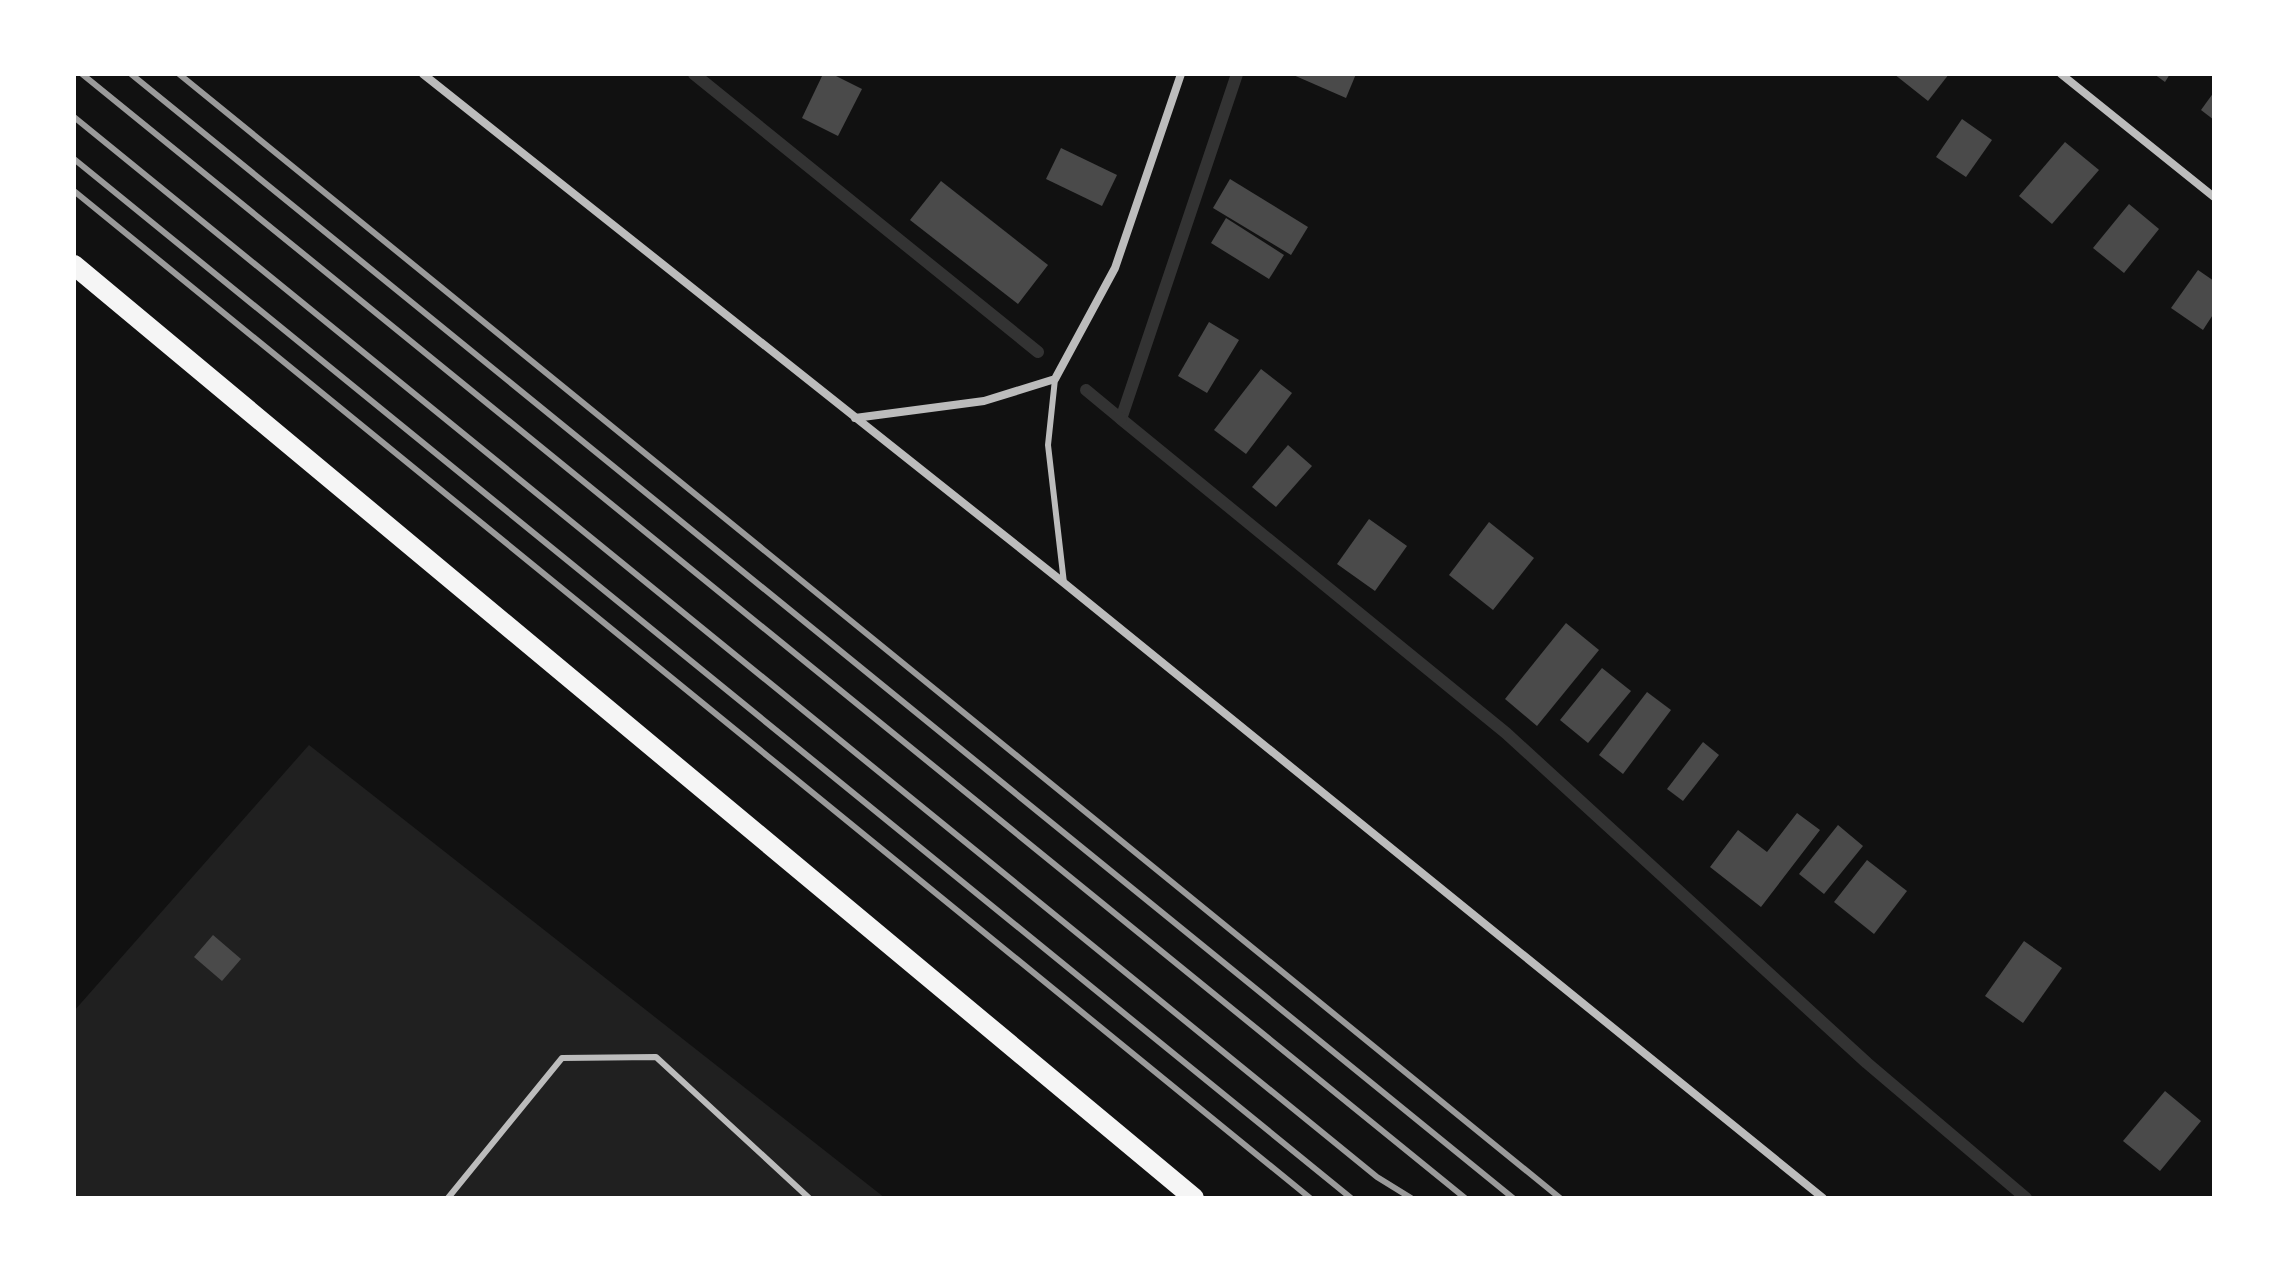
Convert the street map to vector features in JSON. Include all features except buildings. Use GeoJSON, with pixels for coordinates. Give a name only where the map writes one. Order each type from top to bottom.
{"type":"FeatureCollection","features":[{"type":"Feature","properties":{"kind":"main road"},"geometry":{"type":"LineString","coordinates":[[74,265],[1194,1198]]}},
{"type":"Feature","properties":{"kind":"street"},"geometry":{"type":"LineString","coordinates":[[423,74],[1064,583],[1823,1198]]}},
{"type":"Feature","properties":{"kind":"street"},"geometry":{"type":"LineString","coordinates":[[855,418],[984,401],[1055,379],[1115,268],[1181,74]]}},
{"type":"Feature","properties":{"kind":"street"},"geometry":{"type":"LineString","coordinates":[[2061,74],[2214,197]]}},
{"type":"Feature","properties":{"kind":"lane"},"geometry":{"type":"LineString","coordinates":[[1055,379],[1048,445],[1064,583]]}},
{"type":"Feature","properties":{"kind":"lane"},"geometry":{"type":"LineString","coordinates":[[448,1198],[562,1058],[656,1057],[809,1198]]}},
{"type":"Feature","properties":{"kind":"shaded area"},"geometry":{"type":"Polygon","coordinates":[[[309,745],[885,1198],[74,1198],[74,1011],[309,745]]]}},
{"type":"Feature","properties":{"kind":"waterway"},"geometry":{"type":"LineString","coordinates":[[694,74],[1038,352]]}},
{"type":"Feature","properties":{"kind":"waterway"},"geometry":{"type":"LineString","coordinates":[[1237,74],[1121,419],[1506,733],[1867,1063],[2026,1198]]}},
{"type":"Feature","properties":{"kind":"waterway"},"geometry":{"type":"LineString","coordinates":[[1086,390],[1121,419]]}},
{"type":"Feature","properties":{"kind":"railway"},"geometry":{"type":"LineString","coordinates":[[82,74],[1465,1198]]}},
{"type":"Feature","properties":{"kind":"railway"},"geometry":{"type":"LineString","coordinates":[[131,74],[1513,1198]]}},
{"type":"Feature","properties":{"kind":"railway"},"geometry":{"type":"LineString","coordinates":[[179,74],[1560,1198]]}},
{"type":"Feature","properties":{"kind":"railway"},"geometry":{"type":"LineString","coordinates":[[74,117],[1377,1177],[1411,1198]]}},
{"type":"Feature","properties":{"kind":"railway"},"geometry":{"type":"LineString","coordinates":[[74,159],[1351,1198]]}},
{"type":"Feature","properties":{"kind":"railway"},"geometry":{"type":"LineString","coordinates":[[74,191],[1310,1198]]}}]}
